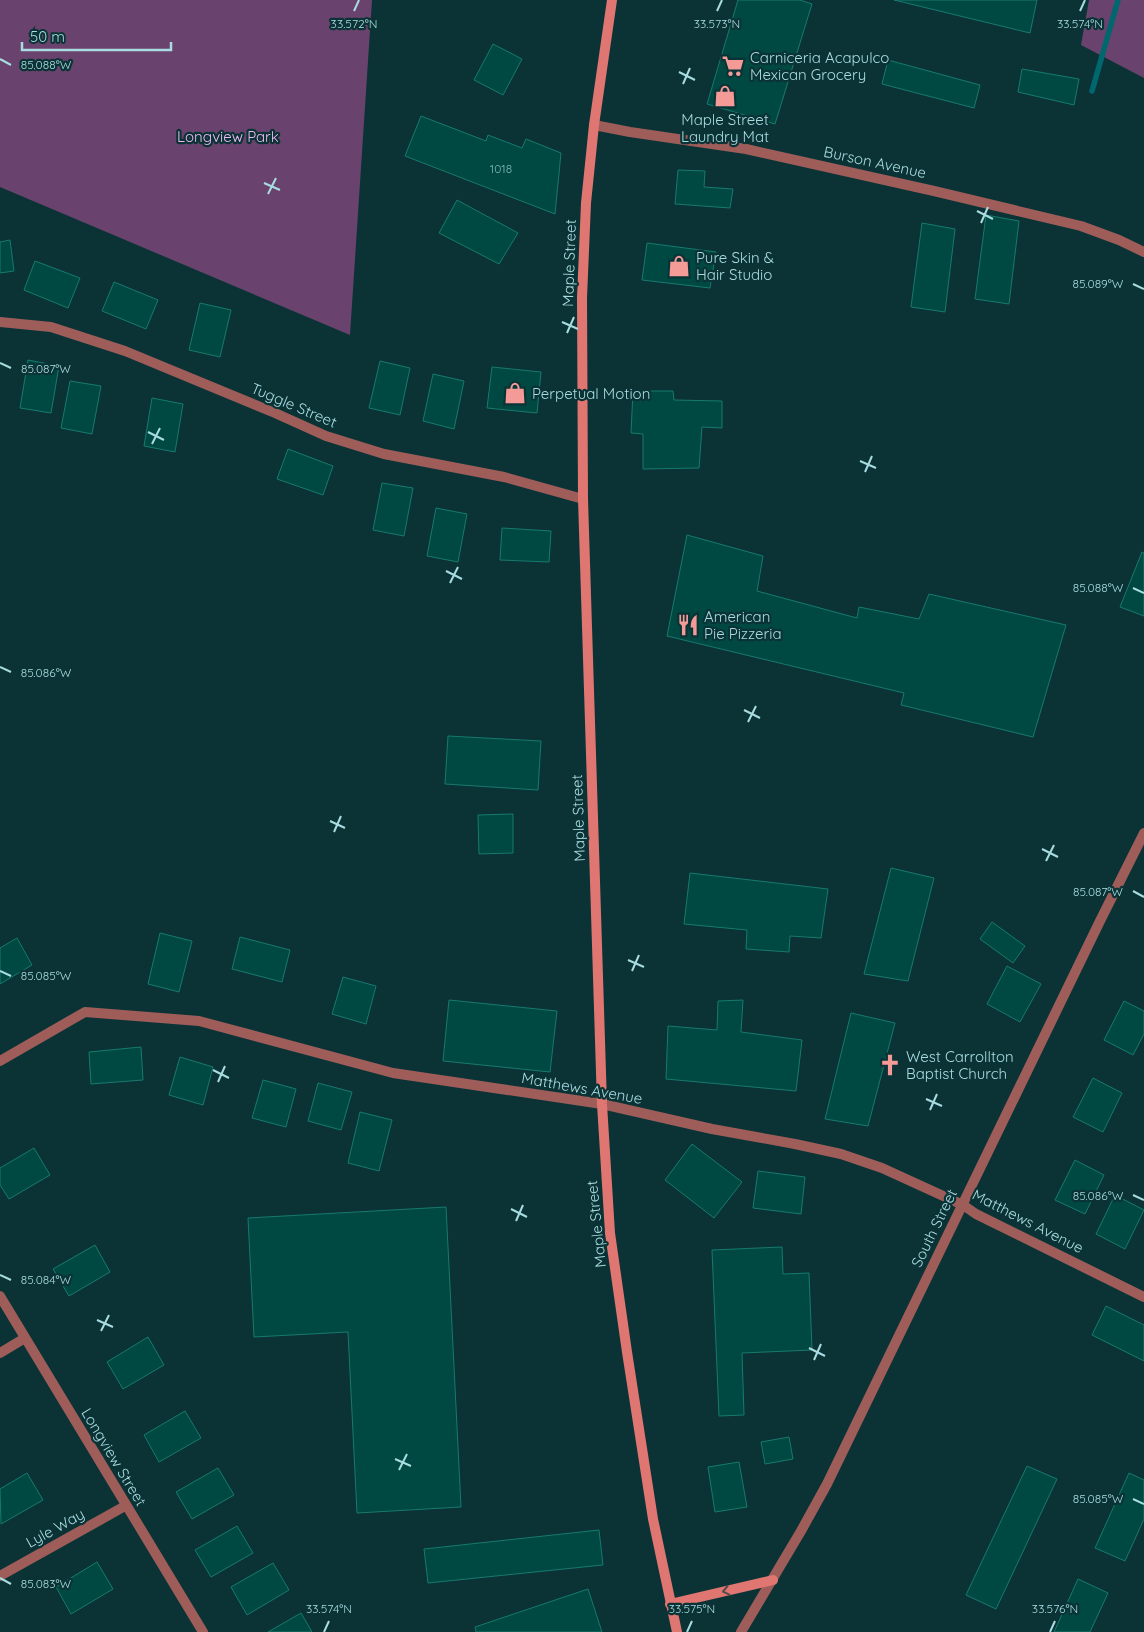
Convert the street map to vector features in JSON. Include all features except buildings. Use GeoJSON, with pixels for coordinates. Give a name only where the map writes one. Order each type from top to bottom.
{"type":"FeatureCollection","features":[{"type":"Feature","properties":{"kind":"main road","name":"Maple Street"},"geometry":{"type":"LineString","coordinates":[[612,0],[594,125],[586,203],[582,298],[583,498],[602,1104],[610,1226],[627,1352],[653,1519],[676,1632]]}},
{"type":"Feature","properties":{"kind":"main road"},"geometry":{"type":"LineString","coordinates":[[670,1604],[773,1580]]}},
{"type":"Feature","properties":{"kind":"street","name":"Burson Avenue"},"geometry":{"type":"LineString","coordinates":[[594,125],[746,149],[934,191],[1081,226],[1119,240],[1144,252]]}},
{"type":"Feature","properties":{"kind":"street","name":"Tuggle Street"},"geometry":{"type":"LineString","coordinates":[[0,322],[51,327],[125,351],[326,436],[384,454],[504,477],[583,498]]}},
{"type":"Feature","properties":{"kind":"street","name":"South Street"},"geometry":{"type":"LineString","coordinates":[[741,1632],[773,1580],[827,1484],[1094,932],[1144,833]]}},
{"type":"Feature","properties":{"kind":"street","name":"Matthews Avenue"},"geometry":{"type":"LineString","coordinates":[[0,1061],[85,1012],[199,1021],[393,1073],[602,1104],[712,1129],[841,1154],[882,1168],[962,1205],[976,1214],[1144,1297]]}},
{"type":"Feature","properties":{"kind":"street","name":"Longview Street"},"geometry":{"type":"LineString","coordinates":[[0,1296],[125,1506],[203,1632]]}},
{"type":"Feature","properties":{"kind":"street"},"geometry":{"type":"LineString","coordinates":[[0,1353],[25,1338]]}},
{"type":"Feature","properties":{"kind":"street","name":"Lyle Way"},"geometry":{"type":"LineString","coordinates":[[0,1576],[125,1506]]}},
{"type":"Feature","properties":{"kind":"green space","name":"Longview Park"},"geometry":{"type":"Polygon","coordinates":[[[0,0],[372,0],[350,335],[0,187],[0,0]]]}},
{"type":"Feature","properties":{"kind":"green space"},"geometry":{"type":"Polygon","coordinates":[[[1089,0],[1144,0],[1144,78],[1081,45],[1089,0]]]}},
{"type":"Feature","properties":{"kind":"waterway"},"geometry":{"type":"LineString","coordinates":[[1092,91],[1118,0]]}},
{"type":"Feature","properties":{"kind":"place","name":"Carniceria Acapulco Mexican Grocery"},"geometry":{"type":"Point","coordinates":[733,66]}},
{"type":"Feature","properties":{"kind":"place","name":"Maple Street Laundry Mat"},"geometry":{"type":"Point","coordinates":[725,96]}},
{"type":"Feature","properties":{"kind":"place","name":"Pure Skin & Hair Studio"},"geometry":{"type":"Point","coordinates":[679,266]}},
{"type":"Feature","properties":{"kind":"place","name":"Perpetual Motion"},"geometry":{"type":"Point","coordinates":[515,393]}},
{"type":"Feature","properties":{"kind":"place","name":"American Pie Pizzeria"},"geometry":{"type":"Point","coordinates":[688,625]}},
{"type":"Feature","properties":{"kind":"place","name":"West Carrollton Baptist Church"},"geometry":{"type":"Point","coordinates":[890,1065]}}]}
